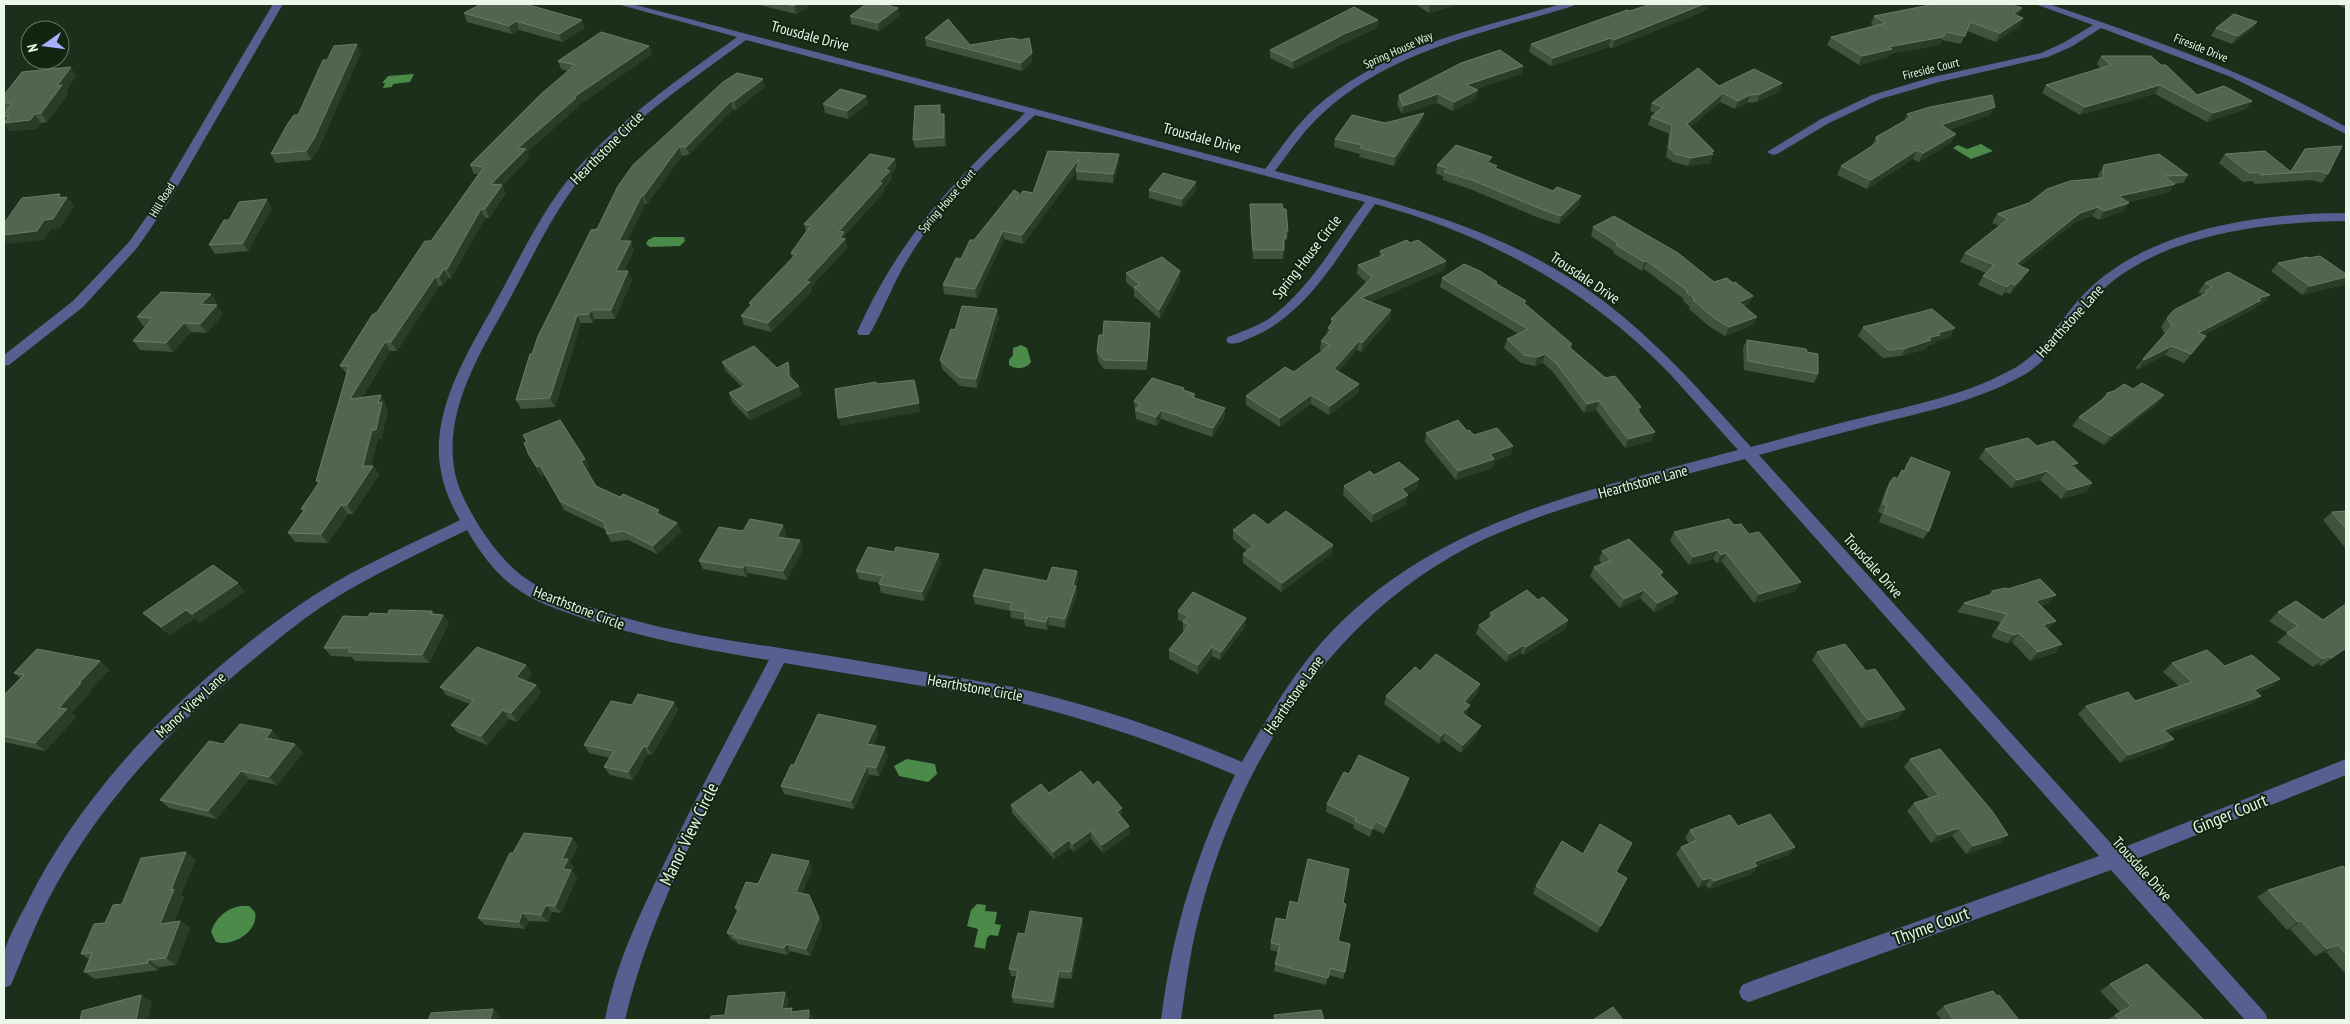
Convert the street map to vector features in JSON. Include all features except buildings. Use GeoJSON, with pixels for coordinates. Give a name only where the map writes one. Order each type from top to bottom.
{"type":"FeatureCollection","features":[{"type":"Feature","properties":{"kind":"street","name":"Hill Road"},"geometry":{"type":"LineString","coordinates":[[4,362],[78,304],[133,245],[160,206],[278,4]]}},
{"type":"Feature","properties":{"kind":"street","name":"Trousdale Drive"},"geometry":{"type":"LineString","coordinates":[[622,4],[1373,199],[1426,215],[1472,233],[1511,251],[1573,286],[1619,321],[1667,364],[1749,452],[2258,1020]]}},
{"type":"Feature","properties":{"kind":"street","name":"Spring House Way"},"geometry":{"type":"LineString","coordinates":[[1268,172],[1315,114],[1355,84],[1403,59],[1433,47],[1570,4]]}},
{"type":"Feature","properties":{"kind":"street","name":"Fireside Drive"},"geometry":{"type":"LineString","coordinates":[[2040,4],[2179,52],[2240,77],[2286,98],[2346,131]]}},
{"type":"Feature","properties":{"kind":"street","name":"Fireside Court"},"geometry":{"type":"LineString","coordinates":[[1773,152],[1824,121],[1876,97],[1937,79],[2044,55],[2067,45],[2100,25]]}},
{"type":"Feature","properties":{"kind":"street","name":"Hearthstone Circle"},"geometry":{"type":"LineString","coordinates":[[745,36],[662,96],[629,123],[586,165],[568,187],[542,226],[464,374],[447,422],[445,452],[448,479],[468,523],[489,551],[516,580],[541,595],[636,629],[691,641],[1013,694],[1065,706],[1126,724],[1183,744],[1245,771]]}},
{"type":"Feature","properties":{"kind":"street","name":"Spring House Court"},"geometry":{"type":"LineString","coordinates":[[864,332],[888,283],[930,218],[972,171],[1033,111]]}},
{"type":"Feature","properties":{"kind":"street","name":"Spring House Circle"},"geometry":{"type":"LineString","coordinates":[[1233,340],[1270,323],[1292,304],[1373,199]]}},
{"type":"Feature","properties":{"kind":"street","name":"Hearthstone Lane"},"geometry":{"type":"LineString","coordinates":[[1171,1020],[1174,988],[1192,908],[1223,816],[1245,771],[1301,681],[1330,644],[1389,591],[1464,543],[1520,518],[1569,502],[1749,452],[1961,396],[2004,379],[2029,364],[2047,350],[2081,306],[2103,283],[2151,254],[2177,242],[2219,230],[2270,221],[2346,216]]}},
{"type":"Feature","properties":{"kind":"street","name":"Manor View Lane"},"geometry":{"type":"LineString","coordinates":[[4,978],[36,904],[73,843],[126,772],[180,713],[254,649],[323,598],[468,523]]}},
{"type":"Feature","properties":{"kind":"street","name":"Manor View Circle"},"geometry":{"type":"LineString","coordinates":[[615,1020],[628,968],[658,896],[683,843],[780,655]]}},
{"type":"Feature","properties":{"kind":"street","name":"Ginger Court"},"geometry":{"type":"LineString","coordinates":[[2113,860],[2346,767]]}},
{"type":"Feature","properties":{"kind":"street","name":"Thyme Court"},"geometry":{"type":"LineString","coordinates":[[1749,992],[2113,860]]}},
{"type":"Feature","properties":{"kind":"shaded area"},"geometry":{"type":"Polygon","coordinates":[[[414,74],[410,82],[393,84],[392,87],[383,88],[385,83],[382,83],[388,76],[414,74]]]}},
{"type":"Feature","properties":{"kind":"shaded area"},"geometry":{"type":"Polygon","coordinates":[[[1981,144],[1993,151],[1971,159],[1953,148],[1958,145],[1967,149],[1981,144]]]}},
{"type":"Feature","properties":{"kind":"shaded area"},"geometry":{"type":"Polygon","coordinates":[[[654,237],[684,237],[685,241],[680,246],[650,247],[646,244],[648,240],[654,237]]]}},
{"type":"Feature","properties":{"kind":"shaded area"},"geometry":{"type":"Polygon","coordinates":[[[1021,345],[1027,348],[1031,362],[1024,367],[1012,367],[1009,365],[1009,360],[1013,355],[1013,348],[1021,345]]]}},
{"type":"Feature","properties":{"kind":"shaded area"},"geometry":{"type":"Polygon","coordinates":[[[907,759],[935,764],[937,774],[928,782],[899,776],[894,766],[907,759]]]}},
{"type":"Feature","properties":{"kind":"shaded area"},"geometry":{"type":"Polygon","coordinates":[[[977,904],[986,905],[985,911],[997,912],[995,924],[1001,925],[998,936],[990,935],[987,938],[985,949],[974,947],[978,929],[967,926],[971,910],[977,904]]]}},
{"type":"Feature","properties":{"kind":"shaded area"},"geometry":{"type":"Polygon","coordinates":[[[249,906],[255,912],[255,919],[249,931],[237,940],[223,943],[216,942],[211,932],[215,922],[230,909],[249,906]]]}}]}
